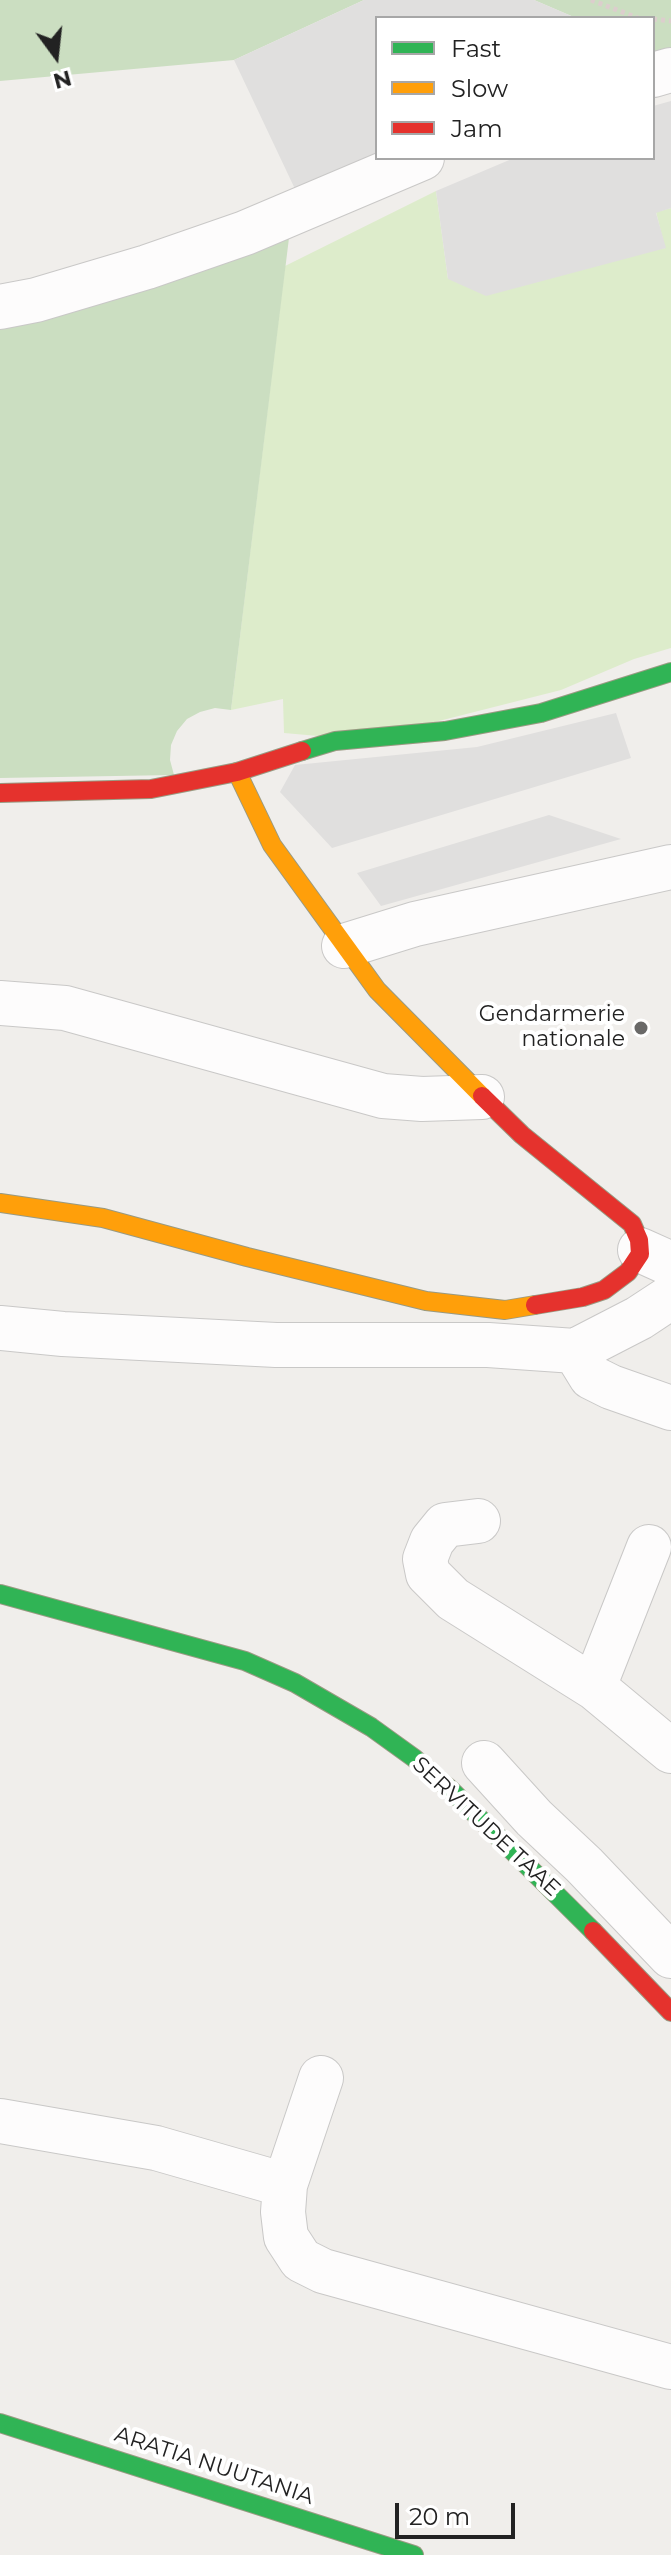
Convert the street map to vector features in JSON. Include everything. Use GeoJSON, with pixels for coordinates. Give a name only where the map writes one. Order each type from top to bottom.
{"type":"FeatureCollection","features":[{"type":"Feature","properties":{"kind":"street"},"geometry":{"type":"LineString","coordinates":[[0,307],[77,288],[245,233],[417,160]]}},
{"type":"Feature","properties":{"kind":"street"},"geometry":{"type":"LineString","coordinates":[[0,793],[151,789],[237,772],[335,741],[445,731],[541,713],[671,672]]}},
{"type":"Feature","properties":{"kind":"street"},"geometry":{"type":"LineString","coordinates":[[237,772],[272,845],[377,990],[522,1135],[632,1224],[639,1240],[656,1257]]}},
{"type":"Feature","properties":{"kind":"street"},"geometry":{"type":"LineString","coordinates":[[344,946],[415,924],[671,867]]}},
{"type":"Feature","properties":{"kind":"street"},"geometry":{"type":"LineString","coordinates":[[0,1003],[65,1008],[383,1096],[422,1099],[482,1097]]}},
{"type":"Feature","properties":{"kind":"street"},"geometry":{"type":"LineString","coordinates":[[0,1203],[103,1218],[426,1301],[505,1310],[583,1297],[604,1290],[628,1272],[640,1254],[656,1257]]}},
{"type":"Feature","properties":{"kind":"street"},"geometry":{"type":"LineString","coordinates":[[0,1328],[276,1345],[488,1345],[575,1351],[639,1318],[671,1297]]}},
{"type":"Feature","properties":{"kind":"street"},"geometry":{"type":"LineString","coordinates":[[575,1351],[591,1377],[671,1408]]}},
{"type":"Feature","properties":{"kind":"street"},"geometry":{"type":"LineString","coordinates":[[478,1521],[445,1525],[432,1541],[425,1559],[428,1574],[453,1599],[595,1688],[671,1751]]}},
{"type":"Feature","properties":{"kind":"street"},"geometry":{"type":"LineString","coordinates":[[595,1688],[649,1547]]}},
{"type":"Feature","properties":{"kind":"street","name":"SERVITUDE TAAE"},"geometry":{"type":"LineString","coordinates":[[0,1594],[245,1661],[295,1683],[371,1727],[451,1790],[630,1967],[671,2012]]}},
{"type":"Feature","properties":{"kind":"street"},"geometry":{"type":"LineString","coordinates":[[484,1763],[671,1956]]}},
{"type":"Feature","properties":{"kind":"street"},"geometry":{"type":"LineString","coordinates":[[321,2078],[285,2185],[283,2212],[286,2237],[301,2260],[323,2271],[671,2367]]}},
{"type":"Feature","properties":{"kind":"street"},"geometry":{"type":"LineString","coordinates":[[0,2121],[156,2148],[285,2185]]}},
{"type":"Feature","properties":{"kind":"street","name":"ARATIA NUUTANIA"},"geometry":{"type":"LineString","coordinates":[[0,2423],[414,2555]]}},
{"type":"Feature","properties":{"kind":"path"},"geometry":{"type":"LineString","coordinates":[[591,0],[633,16]]}},
{"type":"Feature","properties":{"kind":"green space"},"geometry":{"type":"Polygon","coordinates":[[[0,0],[364,0],[234,60],[0,81],[0,0]]]}},
{"type":"Feature","properties":{"kind":"green space"},"geometry":{"type":"Polygon","coordinates":[[[534,0],[671,0],[671,54],[655,52],[655,16],[571,16],[534,0]]]}},
{"type":"Feature","properties":{"kind":"green space"},"geometry":{"type":"Polygon","coordinates":[[[295,189],[231,710],[215,708],[187,719],[171,745],[170,760],[174,775],[0,778],[0,292],[89,286],[295,189]]]}},
{"type":"Feature","properties":{"kind":"green space"},"geometry":{"type":"Polygon","coordinates":[[[436,191],[448,279],[665,248],[656,212],[671,208],[671,648],[634,659],[561,690],[364,740],[284,733],[283,699],[231,710],[285,266],[436,191]]]}},
{"type":"Feature","properties":{"kind":"shaded area"},"geometry":{"type":"Polygon","coordinates":[[[364,0],[534,0],[571,16],[375,16],[375,159],[295,189],[234,60],[364,0]]]}},
{"type":"Feature","properties":{"kind":"shaded area"},"geometry":{"type":"Polygon","coordinates":[[[671,101],[671,208],[656,213],[666,248],[486,296],[448,279],[436,191],[509,160],[655,160],[655,105],[671,101]]]}},
{"type":"Feature","properties":{"kind":"shaded area"},"geometry":{"type":"Polygon","coordinates":[[[616,713],[631,758],[332,848],[280,792],[295,765],[477,747],[616,713]]]}},
{"type":"Feature","properties":{"kind":"shaded area"},"geometry":{"type":"Polygon","coordinates":[[[549,815],[621,839],[381,906],[357,873],[549,815]]]}},
{"type":"Feature","properties":{"kind":"traffic: fast"},"geometry":{"type":"LineString","coordinates":[[302,751],[335,741],[445,731],[541,713],[671,672]]}},
{"type":"Feature","properties":{"kind":"traffic: fast"},"geometry":{"type":"LineString","coordinates":[[0,1594],[245,1661],[295,1683],[371,1727],[414,1758],[451,1790],[593,1931]]}},
{"type":"Feature","properties":{"kind":"traffic: fast"},"geometry":{"type":"LineString","coordinates":[[0,2423],[414,2555]]}},
{"type":"Feature","properties":{"kind":"traffic: slow"},"geometry":{"type":"LineString","coordinates":[[237,772],[272,845],[377,990],[482,1096]]}},
{"type":"Feature","properties":{"kind":"traffic: slow"},"geometry":{"type":"LineString","coordinates":[[0,1203],[103,1218],[426,1301],[505,1310],[535,1305]]}},
{"type":"Feature","properties":{"kind":"traffic: jam"},"geometry":{"type":"LineString","coordinates":[[0,793],[151,789],[237,772],[302,751]]}},
{"type":"Feature","properties":{"kind":"traffic: jam"},"geometry":{"type":"LineString","coordinates":[[482,1096],[522,1135],[632,1224],[639,1240],[640,1254],[628,1272],[604,1290],[535,1305]]}},
{"type":"Feature","properties":{"kind":"traffic: jam"},"geometry":{"type":"LineString","coordinates":[[593,1931],[671,2012]]}},
{"type":"Feature","properties":{"kind":"place","name":"Gendarmerie nationale"},"geometry":{"type":"Point","coordinates":[641,1028]}}]}
